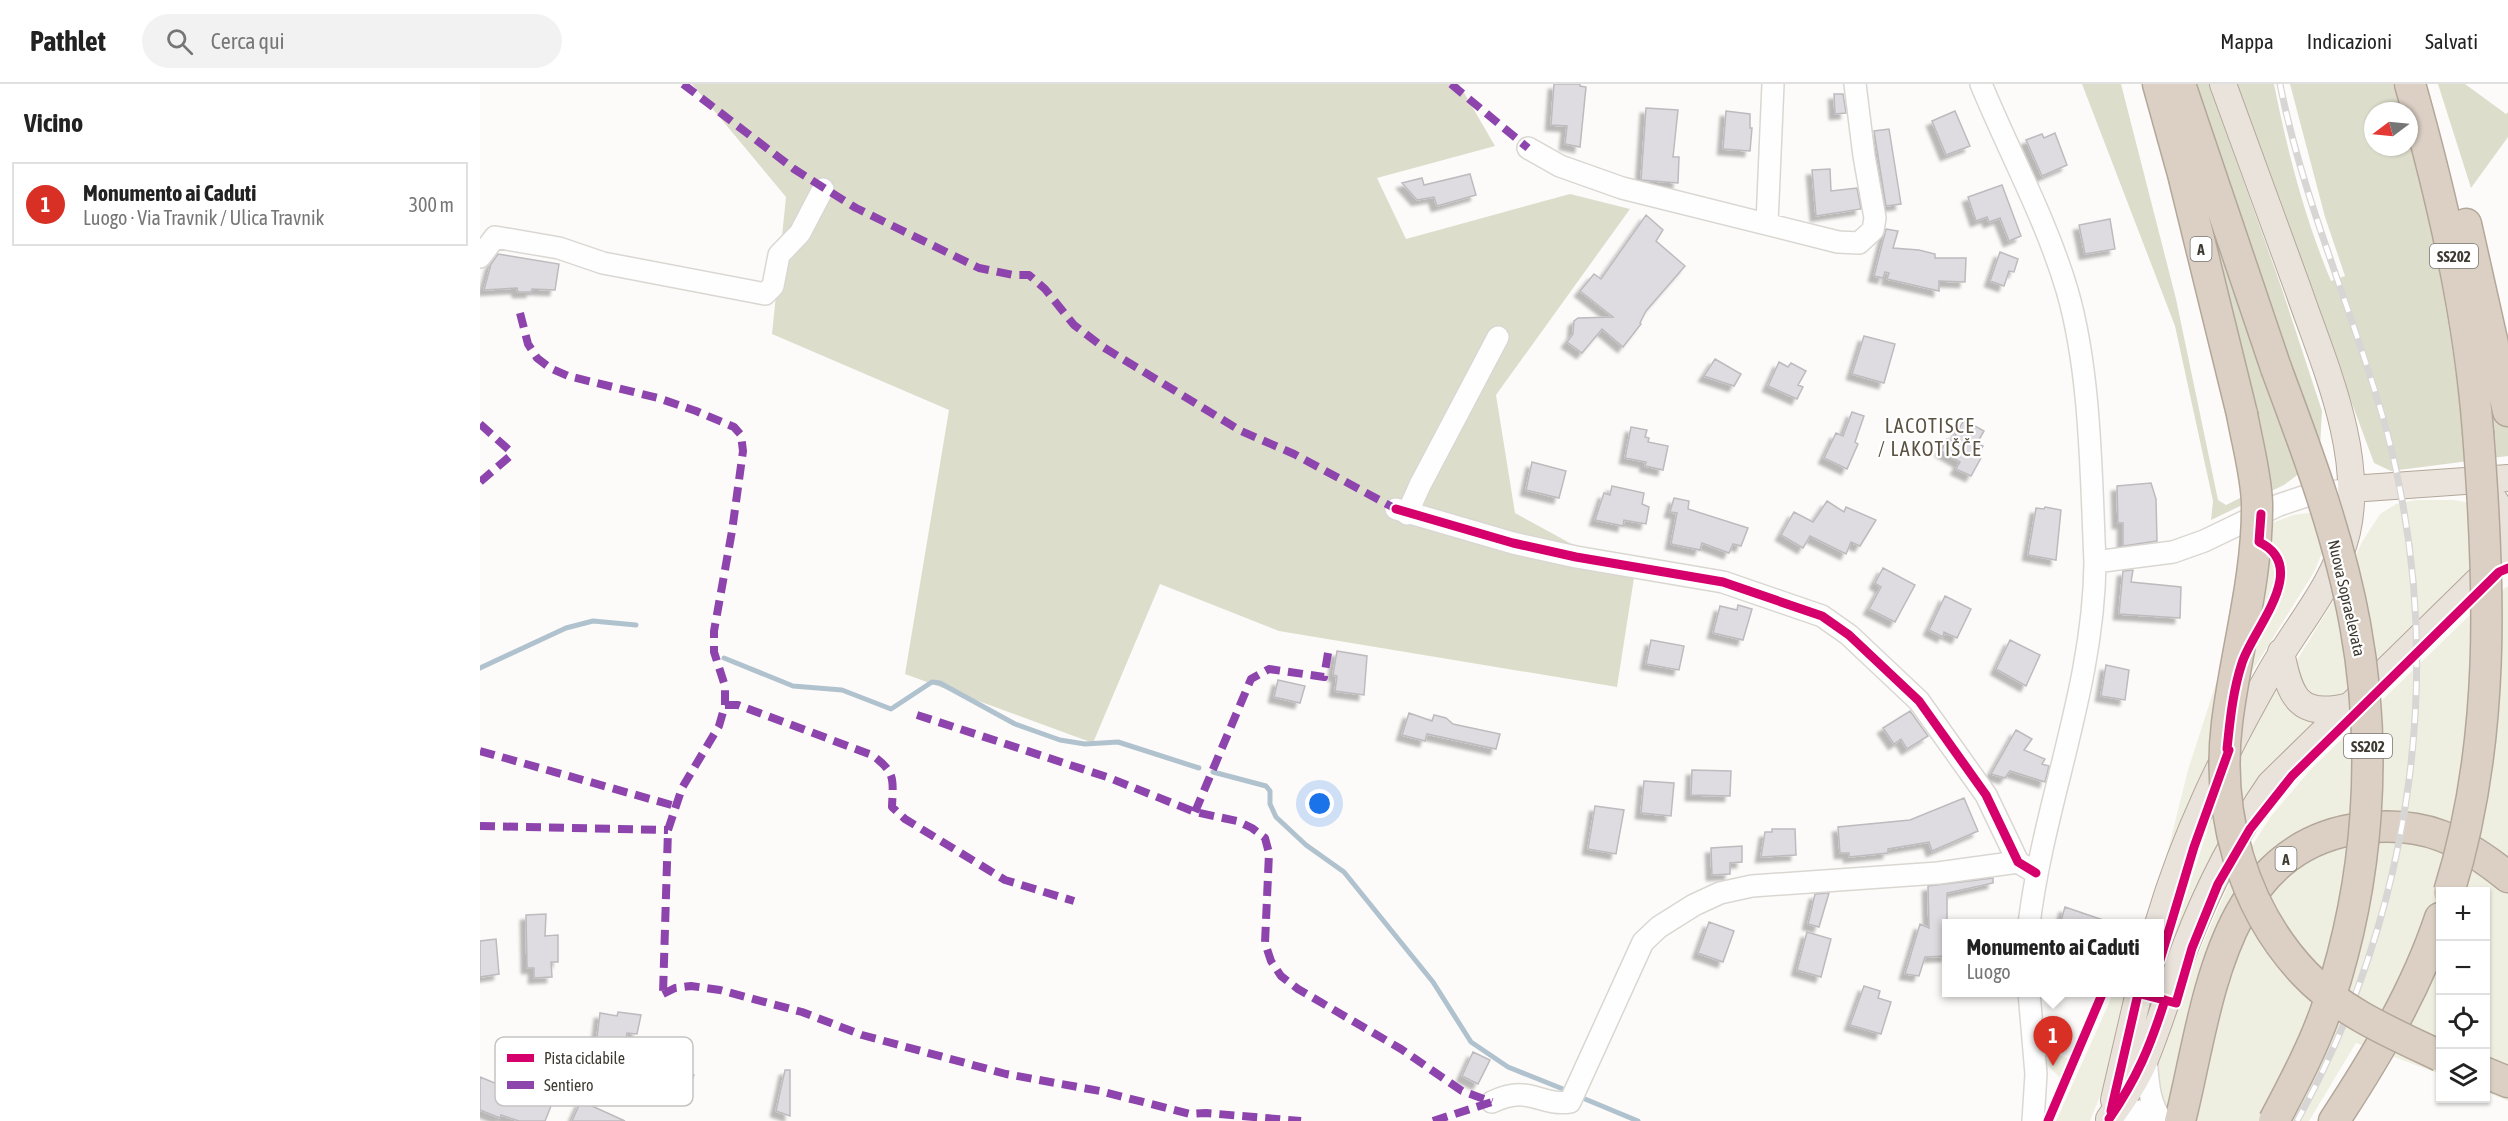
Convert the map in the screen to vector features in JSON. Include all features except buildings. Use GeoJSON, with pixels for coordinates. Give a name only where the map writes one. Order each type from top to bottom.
{"type":"FeatureCollection","features":[{"type":"Feature","properties":{"kind":"highway","name":"A"},"geometry":{"type":"LineString","coordinates":[[2158,84],[2183,174],[2242,414],[2257,501],[2254,561],[2226,724],[2228,814],[2237,857],[2254,901],[2306,975],[2340,1003],[2391,1033],[2436,1054]]}},
{"type":"Feature","properties":{"kind":"highway","name":"Nuova Sopraelevata"},"geometry":{"type":"LineString","coordinates":[[2180,84],[2324,504],[2355,622],[2368,724],[2365,824],[2348,938],[2329,1004],[2274,1121]]}},
{"type":"Feature","properties":{"kind":"highway","name":"SS202"},"geometry":{"type":"LineString","coordinates":[[2410,84],[2452,246],[2474,372],[2486,535],[2487,660],[2476,771],[2450,887]]}},
{"type":"Feature","properties":{"kind":"highway"},"geometry":{"type":"LineString","coordinates":[[2425,84],[2479,273],[2508,411]]}},
{"type":"Feature","properties":{"kind":"highway","name":"A"},"geometry":{"type":"LineString","coordinates":[[2167,1119],[2191,1076],[2205,1006],[2232,928],[2247,899],[2278,864],[2308,845],[2349,830],[2393,825],[2436,834],[2475,850],[2508,877]]}},
{"type":"Feature","properties":{"kind":"highway"},"geometry":{"type":"LineString","coordinates":[[2334,1121],[2370,1065],[2410,992],[2436,928]]}},
{"type":"Feature","properties":{"kind":"highway"},"geometry":{"type":"LineString","coordinates":[[2490,1075],[2508,1082]]}},
{"type":"Feature","properties":{"kind":"main road"},"geometry":{"type":"LineString","coordinates":[[2159,919],[2205,794],[2230,742],[2281,652],[2310,611],[2340,553],[2347,532],[2351,489],[2336,399],[2223,84]]}},
{"type":"Feature","properties":{"kind":"main road"},"geometry":{"type":"LineString","coordinates":[[2351,489],[2508,478]]}},
{"type":"Feature","properties":{"kind":"main road"},"geometry":{"type":"LineString","coordinates":[[2109,1120],[2131,1087],[2146,1057],[2165,1000],[2213,880],[2246,819],[2270,784],[2506,552],[2505,526],[2499,506],[2489,490],[2475,481]]}},
{"type":"Feature","properties":{"kind":"main road"},"geometry":{"type":"LineString","coordinates":[[2281,652],[2287,682],[2299,701],[2326,712],[2349,706]]}},
{"type":"Feature","properties":{"kind":"main road"},"geometry":{"type":"LineString","coordinates":[[2109,1120],[2138,997]]}},
{"type":"Feature","properties":{"kind":"street"},"geometry":{"type":"LineString","coordinates":[[1767,222],[1773,84]]}},
{"type":"Feature","properties":{"kind":"street"},"geometry":{"type":"LineString","coordinates":[[1528,148],[1560,166],[1622,188],[1851,244],[1864,240],[1873,230],[1875,218],[1863,156],[1855,84]]}},
{"type":"Feature","properties":{"kind":"street"},"geometry":{"type":"LineString","coordinates":[[1981,84],[2052,247],[2070,301],[2079,350],[2090,453],[2094,562],[2092,614],[2081,686],[2036,873],[2031,919]]}},
{"type":"Feature","properties":{"kind":"street"},"geometry":{"type":"LineString","coordinates":[[480,257],[495,237],[559,248],[603,263],[765,294],[773,286],[779,255],[800,233],[822,189]]}},
{"type":"Feature","properties":{"kind":"street"},"geometry":{"type":"LineString","coordinates":[[1498,337],[1420,485],[1401,511],[1513,543],[1576,557],[1714,580],[1822,616],[1849,635],[1919,701],[1986,795],[2018,862],[2036,873]]}},
{"type":"Feature","properties":{"kind":"street"},"geometry":{"type":"LineString","coordinates":[[2094,562],[2173,552],[2279,505],[2306,496],[2351,489]]}},
{"type":"Feature","properties":{"kind":"street"},"geometry":{"type":"LineString","coordinates":[[1492,1102],[1512,1094],[1526,1093],[1570,1102],[1643,942],[1670,919],[1720,893],[1752,886],[1938,873],[2018,862]]}},
{"type":"Feature","properties":{"kind":"street"},"geometry":{"type":"LineString","coordinates":[[2029,997],[2036,1074],[2033,1121]]}},
{"type":"Feature","properties":{"kind":"street"},"geometry":{"type":"LineString","coordinates":[[2146,1057],[2150,1091],[2167,1119]]}},
{"type":"Feature","properties":{"kind":"street"},"geometry":{"type":"LineString","coordinates":[[2109,1120],[2125,1111],[2142,1110],[2167,1119]]}},
{"type":"Feature","properties":{"kind":"shaded area"},"geometry":{"type":"Polygon","coordinates":[[[2416,500],[2454,500],[2471,503],[2483,557],[2337,698],[2320,701],[2309,696],[2296,675],[2297,660],[2335,598],[2362,542],[2380,514],[2396,504],[2416,500]]]}},
{"type":"Feature","properties":{"kind":"shaded area"},"geometry":{"type":"Polygon","coordinates":[[[2341,509],[2314,572],[2250,675],[2214,745],[2162,874],[2188,770],[2218,677],[2243,534],[2293,515],[2341,509]]]}},
{"type":"Feature","properties":{"kind":"shaded area"},"geometry":{"type":"Polygon","coordinates":[[[2508,586],[2508,1101],[2490,1094],[2490,887],[2436,887],[2436,1073],[2356,1043],[2309,1121],[2173,1121],[2163,1106],[2155,1053],[2231,879],[2271,816],[2311,769],[2476,609],[2508,586]]]}},
{"type":"Feature","properties":{"kind":"shaded area"},"geometry":{"type":"Polygon","coordinates":[[[2276,683],[2317,720],[2273,765],[2164,980],[2164,963],[2210,822],[2236,756],[2276,683]]]}},
{"type":"Feature","properties":{"kind":"shaded area"},"geometry":{"type":"Polygon","coordinates":[[[2112,997],[2123,997],[2106,1081],[2090,1121],[2056,1121],[2112,997]]]}},
{"type":"Feature","properties":{"kind":"shaded area"},"geometry":{"type":"Polygon","coordinates":[[[2040,1047],[2069,1059],[2061,1079],[2040,1057],[2040,1047]]]}},
{"type":"Feature","properties":{"kind":"green space"},"geometry":{"type":"Polygon","coordinates":[[[692,84],[1459,84],[1495,146],[1377,178],[1406,239],[1570,194],[1630,209],[1496,395],[1515,513],[1634,578],[1617,687],[1279,631],[1160,584],[1093,743],[905,674],[949,410],[772,334],[786,197],[692,84]]]}},
{"type":"Feature","properties":{"kind":"green space"},"geometry":{"type":"Polygon","coordinates":[[[2082,84],[2121,84],[2176,299],[2218,500],[2226,505],[2242,497],[2202,214],[2189,84],[2209,84],[2282,289],[2322,411],[2320,447],[2304,470],[2284,485],[2211,520],[2213,501],[2175,326],[2082,84]]]}},
{"type":"Feature","properties":{"kind":"green space"},"geometry":{"type":"Polygon","coordinates":[[[2234,84],[2274,84],[2298,184],[2331,281],[2345,276],[2325,217],[2290,84],[2393,84],[2398,102],[2364,102],[2364,156],[2413,156],[2442,285],[2464,433],[2486,365],[2508,359],[2508,456],[2391,471],[2374,463],[2234,84]]]}},
{"type":"Feature","properties":{"kind":"green space"},"geometry":{"type":"Polygon","coordinates":[[[2438,84],[2465,84],[2506,114],[2508,112],[2508,137],[2471,188],[2438,84]]]}},
{"type":"Feature","properties":{"kind":"waterway"},"geometry":{"type":"LineString","coordinates":[[480,668],[566,628],[593,621],[636,625]]}},
{"type":"Feature","properties":{"kind":"waterway"},"geometry":{"type":"LineString","coordinates":[[724,658],[793,686],[842,690],[891,709],[932,682],[940,683],[1015,724],[1060,740],[1085,744],[1118,742],[1199,768]]}},
{"type":"Feature","properties":{"kind":"waterway"},"geometry":{"type":"LineString","coordinates":[[1213,772],[1266,786],[1270,791],[1270,804],[1276,817],[1306,845],[1344,872],[1433,982],[1471,1042],[1508,1067],[1563,1089]]}},
{"type":"Feature","properties":{"kind":"waterway"},"geometry":{"type":"LineString","coordinates":[[1585,1099],[1638,1121]]}},
{"type":"Feature","properties":{"kind":"railway"},"geometry":{"type":"LineString","coordinates":[[2280,84],[2302,171],[2385,425],[2404,514],[2415,603],[2416,692],[2409,781],[2393,869],[2369,955],[2337,1040],[2297,1121]]}},
{"type":"Feature","properties":{"kind":"marked path"},"geometry":{"type":"LineString","coordinates":[[683,84],[794,169],[856,208],[979,268],[1013,275],[1029,275],[1045,289],[1074,325],[1103,347],[1241,431],[1294,454],[1396,509]]}},
{"type":"Feature","properties":{"kind":"marked path"},"geometry":{"type":"LineString","coordinates":[[1451,84],[1528,148]]}},
{"type":"Feature","properties":{"kind":"marked path"},"geometry":{"type":"LineString","coordinates":[[520,313],[528,344],[537,358],[550,368],[568,376],[658,398],[696,411],[734,427],[741,435],[743,451],[732,531],[714,631],[714,652],[725,686],[725,705],[719,726],[682,788],[668,830],[663,994]]}},
{"type":"Feature","properties":{"kind":"marked path"},"geometry":{"type":"LineString","coordinates":[[480,424],[509,450],[509,457],[480,482]]}},
{"type":"Feature","properties":{"kind":"marked path"},"geometry":{"type":"LineString","coordinates":[[1195,812],[1251,679],[1269,669],[1324,677],[1328,653]]}},
{"type":"Feature","properties":{"kind":"marked path"},"geometry":{"type":"LineString","coordinates":[[725,705],[738,705],[872,755],[889,772],[892,783],[892,807],[905,819],[1005,880],[1074,901]]}},
{"type":"Feature","properties":{"kind":"marked path"},"geometry":{"type":"LineString","coordinates":[[917,715],[1107,777],[1195,812],[1237,821],[1252,828],[1265,838],[1269,853],[1265,943],[1271,961],[1281,976],[1298,989],[1401,1049],[1462,1091],[1492,1102]]}},
{"type":"Feature","properties":{"kind":"marked path"},"geometry":{"type":"LineString","coordinates":[[480,751],[675,806]]}},
{"type":"Feature","properties":{"kind":"marked path"},"geometry":{"type":"LineString","coordinates":[[480,826],[668,830]]}},
{"type":"Feature","properties":{"kind":"marked path"},"geometry":{"type":"LineString","coordinates":[[663,994],[675,988],[691,986],[720,990],[802,1012],[862,1035],[1006,1074],[1100,1091],[1190,1114],[1206,1113],[1301,1121]]}},
{"type":"Feature","properties":{"kind":"marked path"},"geometry":{"type":"LineString","coordinates":[[1433,1121],[1492,1102]]}},
{"type":"Feature","properties":{"kind":"cycle path"},"geometry":{"type":"LineString","coordinates":[[1396,509],[1513,543],[1576,557],[1723,582],[1822,616],[1849,635],[1919,701],[1986,795],[2018,862],[2036,873]]}},
{"type":"Feature","properties":{"kind":"cycle path"},"geometry":{"type":"LineString","coordinates":[[2227,749],[2234,694],[2242,663],[2266,617],[2280,583],[2280,567],[2274,553],[2259,542],[2261,514]]}},
{"type":"Feature","properties":{"kind":"cycle path"},"geometry":{"type":"LineString","coordinates":[[2153,997],[2176,1003],[2192,948],[2218,884],[2250,829],[2292,776],[2499,572],[2508,568]]}},
{"type":"Feature","properties":{"kind":"cycle path"},"geometry":{"type":"LineString","coordinates":[[2164,947],[2194,847],[2229,750]]}},
{"type":"Feature","properties":{"kind":"cycle path"},"geometry":{"type":"LineString","coordinates":[[2048,1121],[2101,997]]}},
{"type":"Feature","properties":{"kind":"cycle path"},"geometry":{"type":"LineString","coordinates":[[2111,1111],[2137,997]]}},
{"type":"Feature","properties":{"kind":"cycle path"},"geometry":{"type":"LineString","coordinates":[[2109,1119],[2142,1062],[2165,1000]]}},
{"type":"Feature","properties":{"kind":"place","name":"Monumento ai Caduti"},"geometry":{"type":"Point","coordinates":[2053,1066]}},
{"type":"Feature","properties":{"kind":"district","name":"LACOTISCE / LAKOTIŠČE"},"geometry":{"type":"Point","coordinates":[1930,436]}}]}
